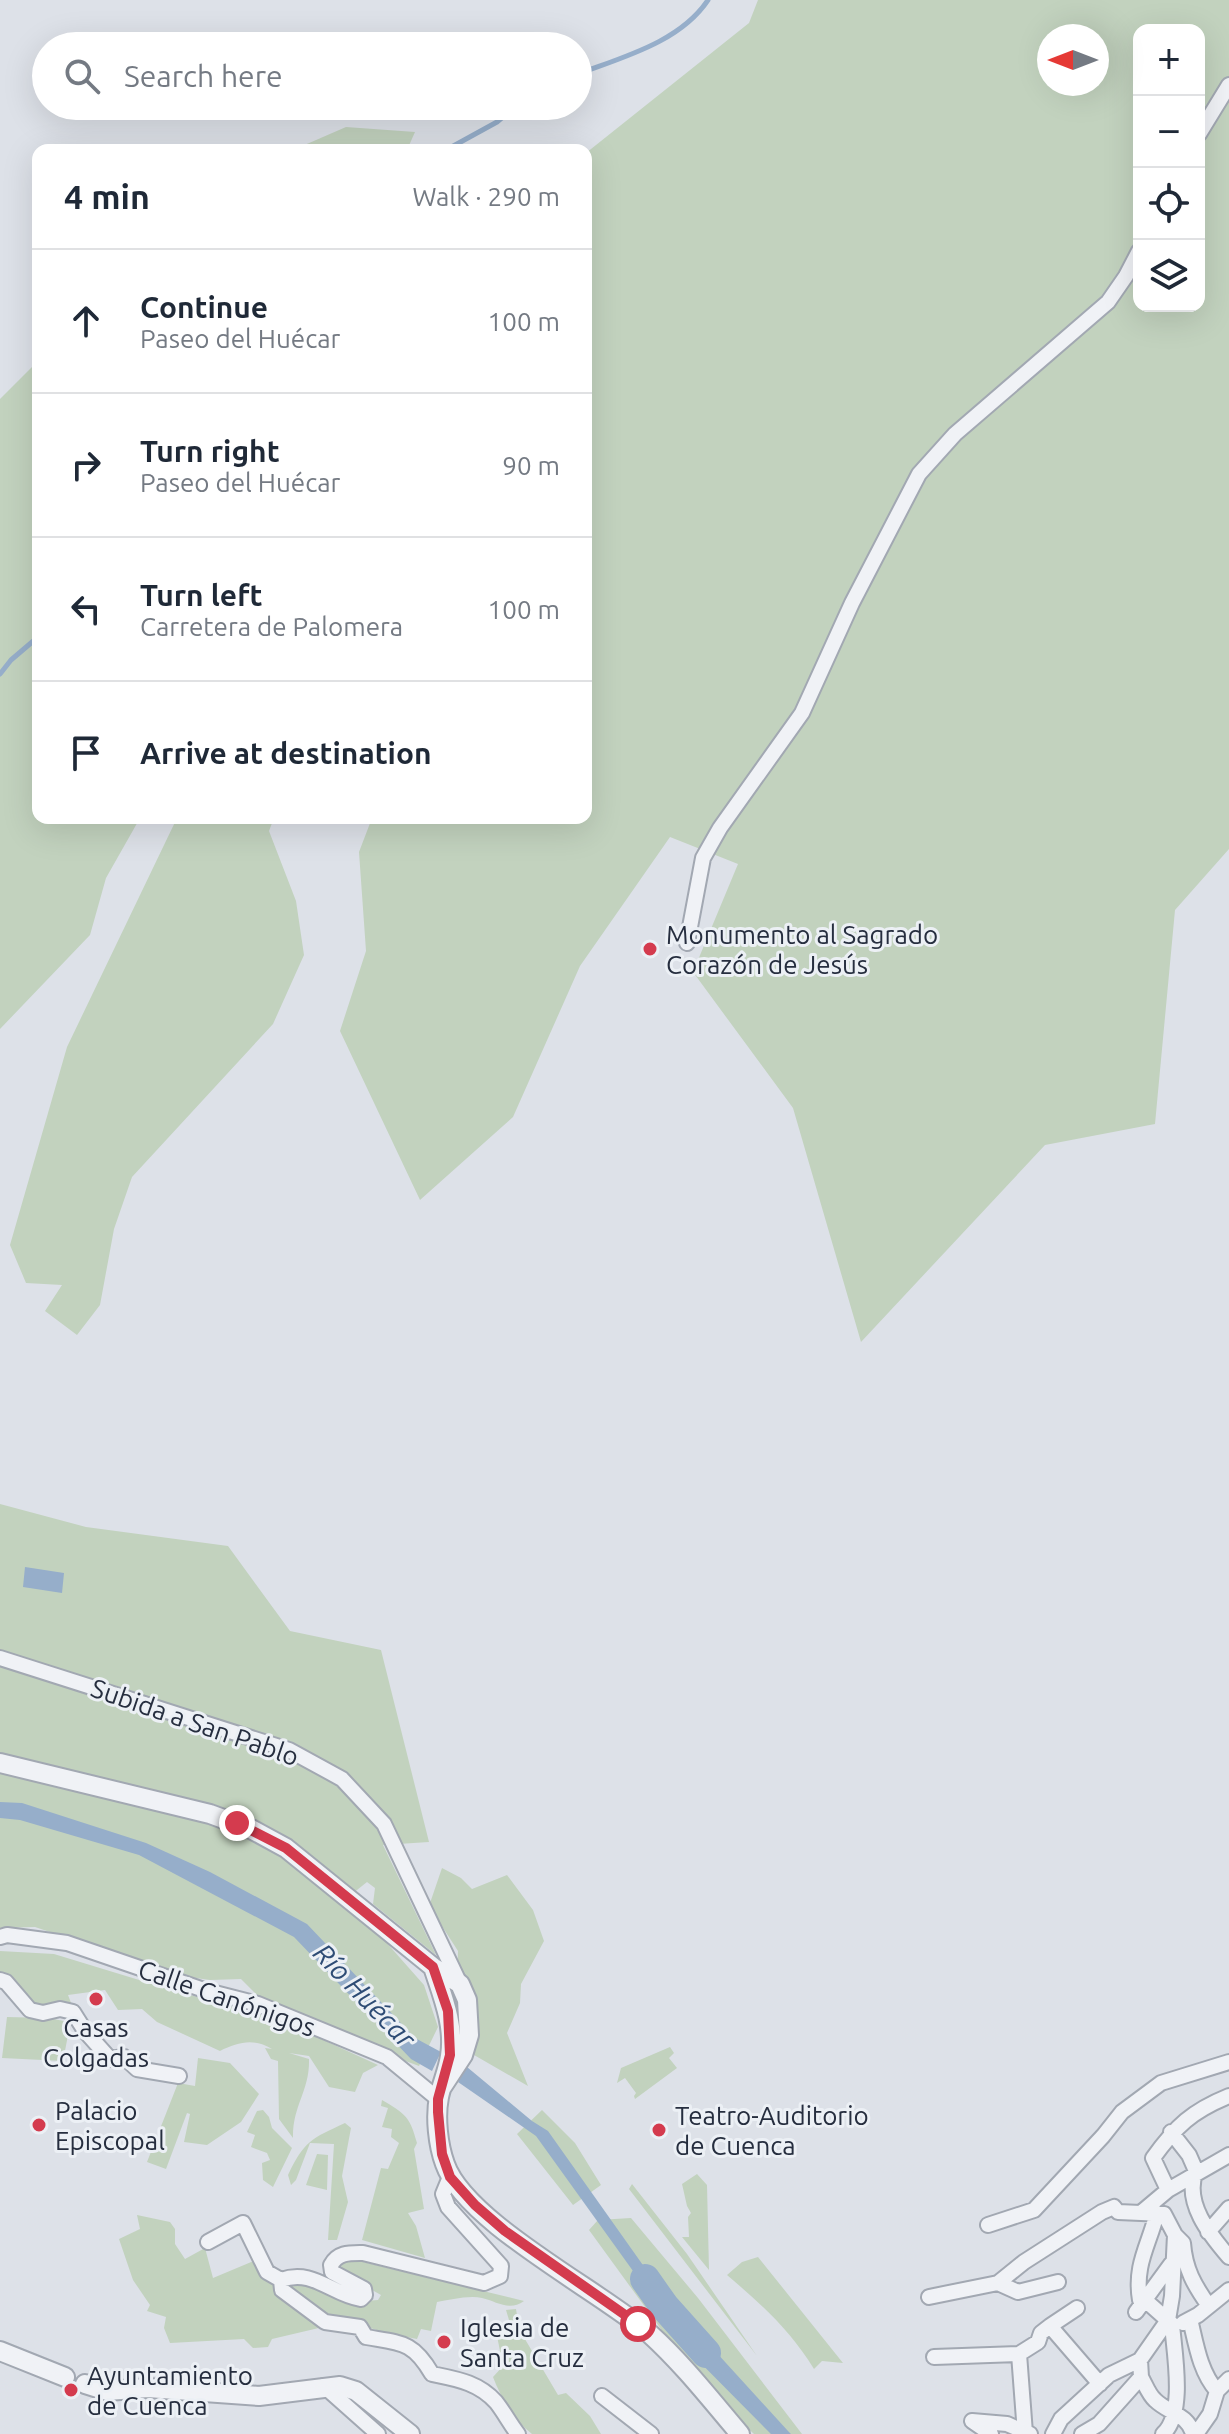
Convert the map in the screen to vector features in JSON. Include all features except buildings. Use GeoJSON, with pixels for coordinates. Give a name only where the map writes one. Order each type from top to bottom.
{"type":"FeatureCollection","features":[{"type":"Feature","properties":{"kind":"street"},"geometry":{"type":"LineString","coordinates":[[1205,124],[1229,85]]}},
{"type":"Feature","properties":{"kind":"street"},"geometry":{"type":"LineString","coordinates":[[687,943],[703,858],[720,828],[802,713],[852,603],[919,474],[955,434],[1108,302],[1133,263]]}},
{"type":"Feature","properties":{"kind":"street","name":"Subida a San Pablo"},"geometry":{"type":"LineString","coordinates":[[0,1658],[289,1750],[342,1779],[384,1824],[460,1984]]}},
{"type":"Feature","properties":{"kind":"street"},"geometry":{"type":"LineString","coordinates":[[0,1763],[201,1811],[251,1829],[286,1848],[433,1967],[460,1984],[467,2000],[469,2024],[466,2046],[454,2053]]}},
{"type":"Feature","properties":{"kind":"street","name":"Calle Canónigos"},"geometry":{"type":"LineString","coordinates":[[0,1937],[7,1935],[67,1943],[207,1991],[258,2004],[387,2057],[440,2093]]}},
{"type":"Feature","properties":{"kind":"street"},"geometry":{"type":"LineString","coordinates":[[433,1967],[448,2011],[454,2053],[440,2093],[442,2154],[450,2177],[475,2205],[505,2231],[603,2298],[651,2336],[692,2377],[740,2434]]}},
{"type":"Feature","properties":{"kind":"street"},"geometry":{"type":"LineString","coordinates":[[0,1980],[6,1982],[30,2010],[73,2012],[110,2059],[124,2057],[137,2069],[179,2076]]}},
{"type":"Feature","properties":{"kind":"street"},"geometry":{"type":"LineString","coordinates":[[988,2225],[1034,2210],[1122,2112],[1161,2083],[1229,2062]]}},
{"type":"Feature","properties":{"kind":"street"},"geometry":{"type":"LineString","coordinates":[[1168,2190],[1153,2158],[1171,2132],[1200,2108],[1229,2096]]}},
{"type":"Feature","properties":{"kind":"street"},"geometry":{"type":"LineString","coordinates":[[1171,2132],[1189,2155],[1196,2171],[1193,2179],[1197,2210],[1208,2232],[1229,2257]]}},
{"type":"Feature","properties":{"kind":"street"},"geometry":{"type":"LineString","coordinates":[[1170,2324],[1141,2306],[1137,2287],[1150,2212],[1168,2190],[1196,2171],[1229,2155]]}},
{"type":"Feature","properties":{"kind":"street"},"geometry":{"type":"LineString","coordinates":[[281,2280],[291,2276],[317,2279],[352,2298],[361,2299],[365,2295],[364,2289],[332,2272],[334,2260],[347,2253],[363,2253],[484,2283],[500,2276],[501,2266],[448,2207],[443,2194],[450,2177]]}},
{"type":"Feature","properties":{"kind":"street"},"geometry":{"type":"LineString","coordinates":[[929,2297],[998,2283],[1024,2262],[1114,2207],[1118,2212],[1164,2214],[1183,2243],[1185,2266],[1191,2281],[1209,2306]]}},
{"type":"Feature","properties":{"kind":"street"},"geometry":{"type":"LineString","coordinates":[[1208,2232],[1229,2208]]}},
{"type":"Feature","properties":{"kind":"street"},"geometry":{"type":"LineString","coordinates":[[208,2242],[243,2223],[267,2272],[281,2280]]}},
{"type":"Feature","properties":{"kind":"street"},"geometry":{"type":"LineString","coordinates":[[1163,2434],[1170,2428],[1178,2384],[1170,2324],[1175,2235]]}},
{"type":"Feature","properties":{"kind":"street"},"geometry":{"type":"LineString","coordinates":[[1141,2306],[1172,2262]]}},
{"type":"Feature","properties":{"kind":"street"},"geometry":{"type":"LineString","coordinates":[[281,2280],[282,2290],[325,2322],[360,2327],[366,2337],[408,2345],[423,2358],[432,2374],[466,2381],[479,2388],[496,2403],[518,2434]]}},
{"type":"Feature","properties":{"kind":"street"},"geometry":{"type":"LineString","coordinates":[[998,2283],[1018,2292],[1058,2282]]}},
{"type":"Feature","properties":{"kind":"street"},"geometry":{"type":"LineString","coordinates":[[1053,2434],[1061,2419],[1109,2375],[1140,2360],[1170,2324],[1190,2319],[1229,2290]]}},
{"type":"Feature","properties":{"kind":"street"},"geometry":{"type":"LineString","coordinates":[[934,2357],[1019,2354],[1038,2342],[1041,2333],[1077,2308]]}},
{"type":"Feature","properties":{"kind":"street"},"geometry":{"type":"LineString","coordinates":[[1190,2319],[1202,2365],[1209,2382],[1217,2391]]}},
{"type":"Feature","properties":{"kind":"street"},"geometry":{"type":"LineString","coordinates":[[1050,2326],[1100,2384]]}},
{"type":"Feature","properties":{"kind":"street"},"geometry":{"type":"LineString","coordinates":[[0,2351],[65,2377]]}},
{"type":"Feature","properties":{"kind":"street"},"geometry":{"type":"LineString","coordinates":[[1019,2354],[1028,2434]]}},
{"type":"Feature","properties":{"kind":"street"},"geometry":{"type":"LineString","coordinates":[[1140,2360],[1141,2377],[1155,2400],[1191,2425],[1195,2434],[1210,2414],[1217,2391],[1229,2379]]}},
{"type":"Feature","properties":{"kind":"street"},"geometry":{"type":"LineString","coordinates":[[1082,2434],[1099,2424],[1141,2377]]}},
{"type":"Feature","properties":{"kind":"street"},"geometry":{"type":"LineString","coordinates":[[85,2384],[107,2391],[148,2388],[259,2396],[340,2386],[356,2391],[410,2434]]}},
{"type":"Feature","properties":{"kind":"street"},"geometry":{"type":"LineString","coordinates":[[324,2386],[378,2434]]}},
{"type":"Feature","properties":{"kind":"street"},"geometry":{"type":"LineString","coordinates":[[602,2396],[651,2434]]}},
{"type":"Feature","properties":{"kind":"street"},"geometry":{"type":"LineString","coordinates":[[991,2434],[972,2421],[1007,2424],[1028,2434]]}},
{"type":"Feature","properties":{"kind":"green space"},"geometry":{"type":"Polygon","coordinates":[[[758,0],[1229,0],[1229,849],[1175,910],[1155,1124],[1045,1145],[861,1342],[793,1108],[693,972],[738,864],[670,837],[580,966],[513,1117],[420,1200],[340,1031],[366,951],[359,852],[370,824],[592,824],[592,148],[749,23],[758,0]]]}},
{"type":"Feature","properties":{"kind":"green space"},"geometry":{"type":"Polygon","coordinates":[[[346,127],[415,132],[410,144],[307,144],[346,127]]]}},
{"type":"Feature","properties":{"kind":"green space"},"geometry":{"type":"Polygon","coordinates":[[[32,367],[32,824],[137,824],[106,878],[90,935],[0,1029],[0,399],[32,367]]]}},
{"type":"Feature","properties":{"kind":"green space"},"geometry":{"type":"Polygon","coordinates":[[[174,824],[272,824],[269,831],[296,901],[304,955],[273,1024],[132,1177],[114,1229],[100,1305],[77,1335],[45,1311],[62,1285],[26,1283],[10,1245],[67,1047],[174,824]]]}},
{"type":"Feature","properties":{"kind":"green space"},"geometry":{"type":"Polygon","coordinates":[[[0,1504],[86,1527],[228,1546],[290,1631],[381,1650],[429,1842],[383,1845],[436,1955],[373,1904],[375,1888],[367,1882],[347,1898],[424,1985],[438,2027],[419,2066],[330,2033],[264,2002],[241,1979],[210,1980],[181,1976],[35,1927],[0,1928],[0,1504]]]}},
{"type":"Feature","properties":{"kind":"green space"},"geometry":{"type":"Polygon","coordinates":[[[442,1868],[461,1878],[472,1889],[507,1875],[533,1910],[544,1941],[521,1984],[520,2003],[507,2033],[528,2086],[455,2044],[458,1951],[429,1906],[442,1868]]]}},
{"type":"Feature","properties":{"kind":"green space"},"geometry":{"type":"Polygon","coordinates":[[[0,1951],[54,1954],[185,1994],[262,2012],[378,2065],[363,2073],[355,2092],[329,2087],[309,2056],[289,2053],[309,2059],[293,2138],[279,2119],[278,2061],[271,2059],[265,2048],[272,2049],[259,2043],[246,2042],[220,2051],[157,2022],[142,2009],[118,2010],[105,1990],[68,1995],[75,2013],[43,2013],[0,1980],[0,1951]]]}},
{"type":"Feature","properties":{"kind":"green space"},"geometry":{"type":"Polygon","coordinates":[[[7,2017],[64,2021],[69,2030],[63,2061],[2,2058],[7,2017]]]}},
{"type":"Feature","properties":{"kind":"green space"},"geometry":{"type":"Polygon","coordinates":[[[670,2047],[674,2053],[669,2058],[677,2068],[635,2099],[636,2093],[625,2078],[617,2083],[621,2068],[670,2047]]]}},
{"type":"Feature","properties":{"kind":"green space"},"geometry":{"type":"Polygon","coordinates":[[[198,2058],[230,2063],[259,2094],[241,2122],[207,2145],[184,2142],[190,2114],[187,2113],[166,2169],[147,2162],[178,2083],[195,2086],[198,2058]]]}},
{"type":"Feature","properties":{"kind":"green space"},"geometry":{"type":"Polygon","coordinates":[[[382,2100],[406,2117],[417,2143],[414,2149],[424,2209],[408,2213],[416,2226],[425,2258],[362,2240],[381,2168],[388,2169],[399,2143],[391,2137],[392,2129],[382,2127],[388,2108],[381,2106],[382,2100]]]}},
{"type":"Feature","properties":{"kind":"green space"},"geometry":{"type":"Polygon","coordinates":[[[263,2110],[272,2128],[292,2148],[273,2187],[263,2180],[262,2163],[270,2160],[267,2153],[251,2147],[255,2135],[247,2132],[257,2111],[263,2110]]]}},
{"type":"Feature","properties":{"kind":"green space"},"geometry":{"type":"Polygon","coordinates":[[[542,2110],[575,2143],[601,2185],[573,2205],[517,2134],[542,2110]]]}},
{"type":"Feature","properties":{"kind":"green space"},"geometry":{"type":"Polygon","coordinates":[[[345,2123],[351,2128],[342,2176],[348,2202],[337,2240],[328,2240],[334,2144],[310,2143],[296,2180],[291,2185],[288,2175],[299,2154],[310,2142],[345,2123]]]}},
{"type":"Feature","properties":{"kind":"green space"},"geometry":{"type":"Polygon","coordinates":[[[317,2154],[328,2155],[327,2190],[306,2185],[317,2154]]]}},
{"type":"Feature","properties":{"kind":"green space"},"geometry":{"type":"Polygon","coordinates":[[[697,2174],[707,2185],[709,2270],[682,2237],[689,2237],[688,2217],[691,2213],[682,2184],[697,2174]]]}},
{"type":"Feature","properties":{"kind":"green space"},"geometry":{"type":"Polygon","coordinates":[[[632,2184],[687,2254],[757,2356],[629,2189],[632,2184]]]}},
{"type":"Feature","properties":{"kind":"green space"},"geometry":{"type":"Polygon","coordinates":[[[137,2215],[170,2222],[175,2229],[175,2244],[185,2259],[205,2248],[213,2278],[256,2260],[289,2283],[308,2284],[352,2302],[378,2300],[381,2295],[340,2272],[342,2263],[355,2260],[524,2301],[513,2306],[471,2297],[437,2302],[431,2331],[421,2329],[417,2339],[386,2333],[323,2313],[323,2327],[272,2339],[268,2347],[253,2348],[244,2339],[170,2343],[164,2328],[166,2317],[147,2311],[150,2305],[133,2280],[119,2239],[140,2229],[137,2215]]]}},
{"type":"Feature","properties":{"kind":"green space"},"geometry":{"type":"Polygon","coordinates":[[[631,2218],[698,2298],[802,2434],[754,2434],[651,2336],[661,2329],[589,2230],[598,2220],[631,2218]]]}},
{"type":"Feature","properties":{"kind":"green space"},"geometry":{"type":"Polygon","coordinates":[[[758,2257],[843,2363],[822,2361],[814,2369],[774,2318],[727,2275],[742,2262],[758,2257]]]}},
{"type":"Feature","properties":{"kind":"green space"},"geometry":{"type":"Polygon","coordinates":[[[516,2309],[519,2329],[558,2395],[566,2393],[590,2416],[601,2434],[532,2434],[509,2408],[493,2377],[503,2366],[495,2326],[509,2320],[506,2310],[516,2309]]]}},
{"type":"Feature","properties":{"kind":"water"},"geometry":{"type":"Polygon","coordinates":[[[25,1567],[64,1573],[62,1593],[23,1587],[25,1567]]]}},
{"type":"Feature","properties":{"kind":"water"},"geometry":{"type":"Polygon","coordinates":[[[0,1802],[22,1803],[146,1843],[210,1872],[307,1924],[415,2038],[441,2052],[432,2071],[411,2059],[294,1937],[139,1855],[20,1820],[0,1818],[0,1802]]]}},
{"type":"Feature","properties":{"kind":"water"},"geometry":{"type":"Polygon","coordinates":[[[467,2067],[548,2131],[674,2309],[661,2319],[651,2296],[536,2136],[458,2082],[467,2067]]]}},
{"type":"Feature","properties":{"kind":"water"},"geometry":{"type":"Polygon","coordinates":[[[685,2318],[791,2434],[771,2434],[669,2331],[685,2318]]]}},
{"type":"Feature","properties":{"kind":"waterway"},"geometry":{"type":"LineString","coordinates":[[592,69],[666,37],[696,15],[708,0]]}},
{"type":"Feature","properties":{"kind":"waterway"},"geometry":{"type":"LineString","coordinates":[[457,144],[499,120]]}},
{"type":"Feature","properties":{"kind":"waterway"},"geometry":{"type":"LineString","coordinates":[[0,674],[32,642]]}},
{"type":"Feature","properties":{"kind":"waterway","name":"Río Huécar"},"geometry":{"type":"LineString","coordinates":[[645,2279],[664,2306],[706,2353]]}},
{"type":"Feature","properties":{"kind":"place","name":"Monumento al Sagrado Corazón de Jesús"},"geometry":{"type":"Point","coordinates":[650,949]}},
{"type":"Feature","properties":{"kind":"place","name":"Casas Colgadas"},"geometry":{"type":"Point","coordinates":[96,1999]}},
{"type":"Feature","properties":{"kind":"place","name":"Palacio Episcopal"},"geometry":{"type":"Point","coordinates":[39,2125]}},
{"type":"Feature","properties":{"kind":"place","name":"Teatro-Auditorio de Cuenca"},"geometry":{"type":"Point","coordinates":[659,2130]}},
{"type":"Feature","properties":{"kind":"place","name":"Iglesia de Santa Cruz"},"geometry":{"type":"Point","coordinates":[444,2342]}},
{"type":"Feature","properties":{"kind":"place","name":"Ayuntamiento de Cuenca"},"geometry":{"type":"Point","coordinates":[71,2390]}},
{"type":"Feature","properties":{"kind":"route"},"geometry":{"type":"LineString","coordinates":[[237,1823],[286,1848],[433,1967],[448,2011],[450,2055],[438,2099],[438,2112],[439,2138],[450,2177],[475,2205],[505,2231],[638,2324]]}}]}
